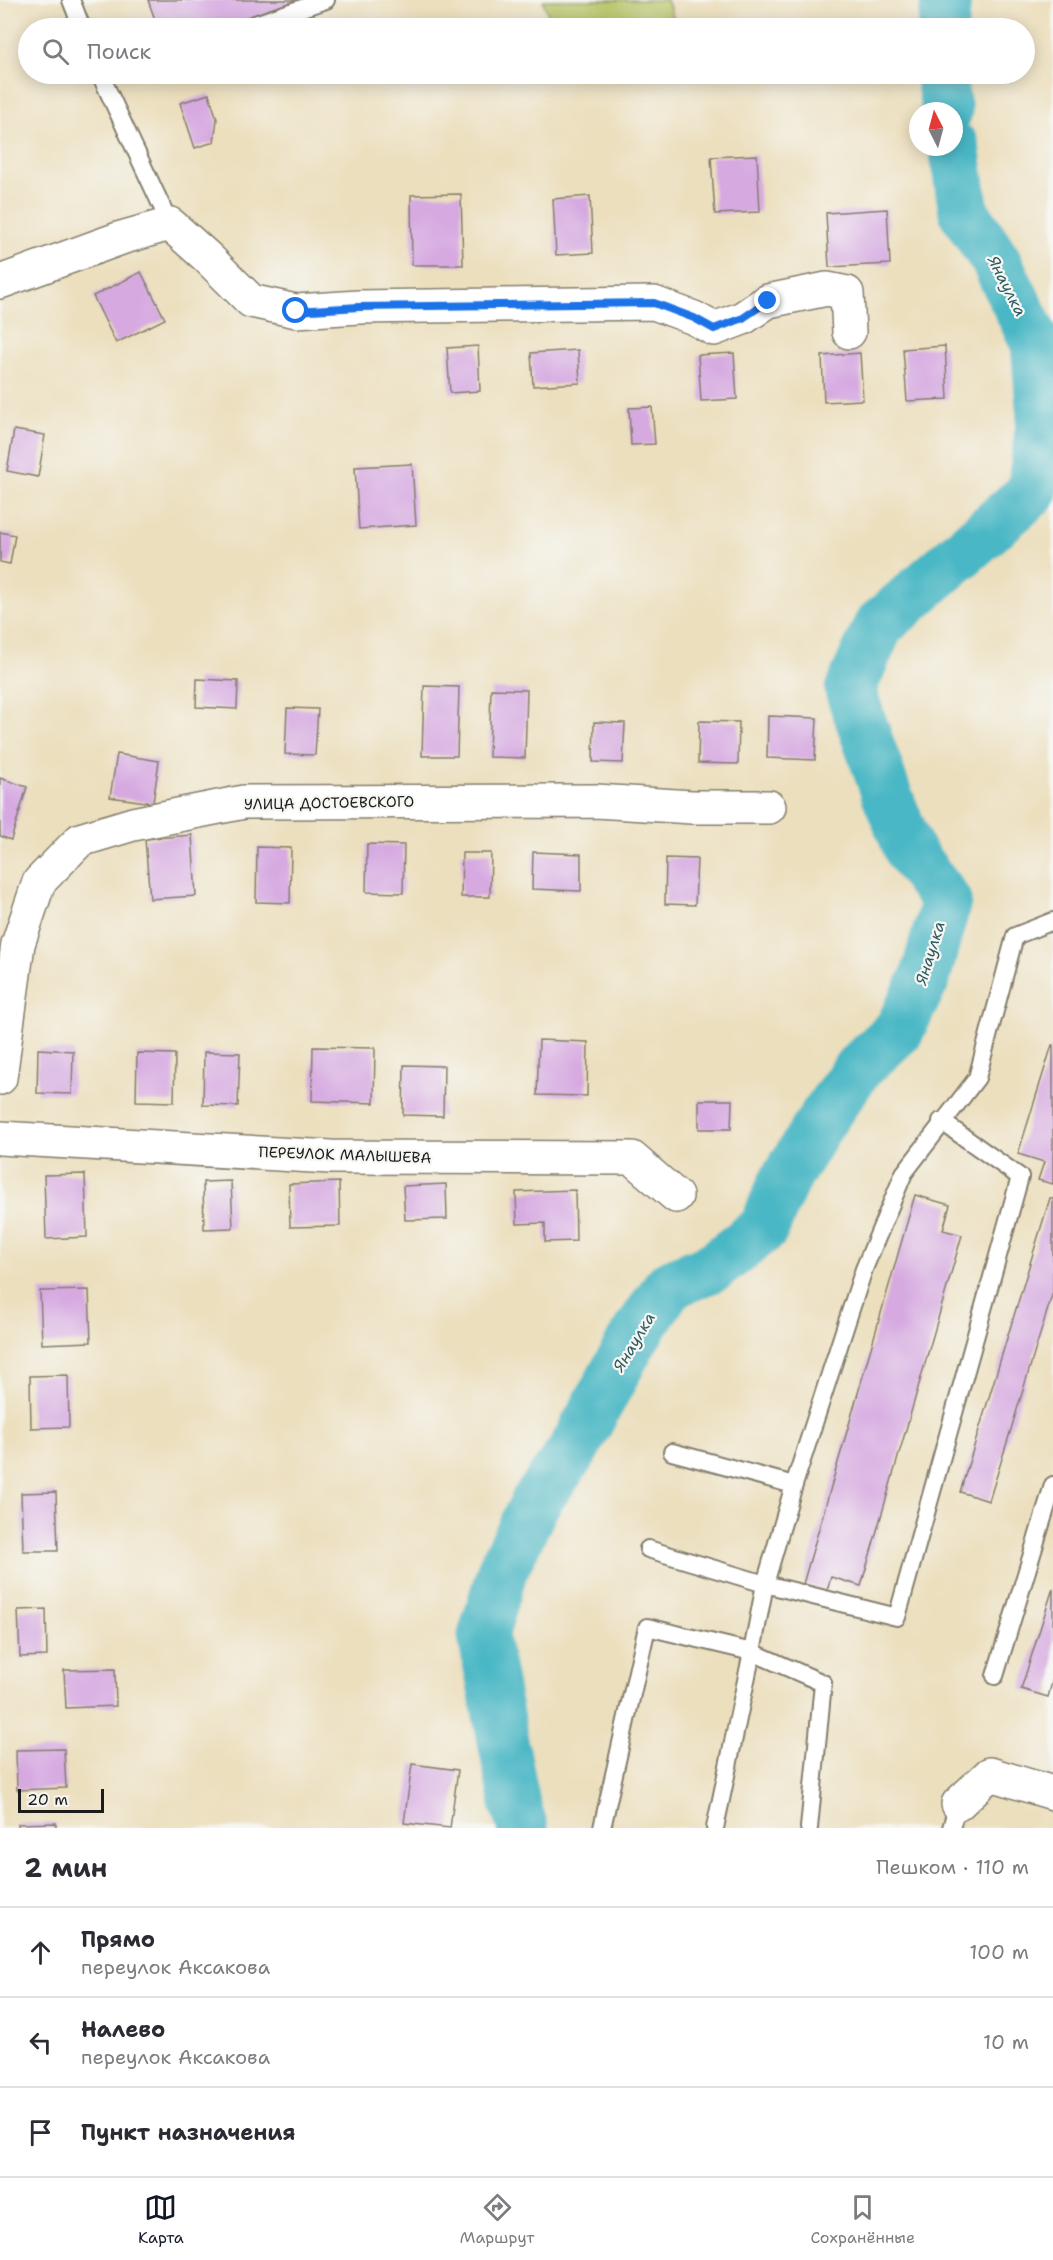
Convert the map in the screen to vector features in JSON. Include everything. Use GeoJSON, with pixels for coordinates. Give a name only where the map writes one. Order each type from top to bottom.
{"type":"FeatureCollection","features":[{"type":"Feature","properties":{"kind":"street"},"geometry":{"type":"LineString","coordinates":[[0,282],[121,238],[170,224],[208,258],[250,301],[296,311],[359,307],[654,303],[694,318],[714,329],[743,318],[768,301],[827,289],[847,293],[849,332]]}},
{"type":"Feature","properties":{"kind":"street","name":"УЛИЦА ДОСТОЕВСКОГО"},"geometry":{"type":"LineString","coordinates":[[0,1077],[18,944],[39,882],[80,840],[133,824],[244,802],[596,801],[769,807]]}},
{"type":"Feature","properties":{"kind":"street","name":"ПЕРЕУЛОК МАЛЫШЕВА"},"geometry":{"type":"LineString","coordinates":[[0,1138],[331,1156],[632,1158],[676,1196]]}},
{"type":"Feature","properties":{"kind":"street"},"geometry":{"type":"LineString","coordinates":[[955,1816],[990,1774],[1053,1793]]}},
{"type":"Feature","properties":{"kind":"lane"},"geometry":{"type":"LineString","coordinates":[[71,0],[78,18]]}},
{"type":"Feature","properties":{"kind":"lane"},"geometry":{"type":"LineString","coordinates":[[273,18],[326,0]]}},
{"type":"Feature","properties":{"kind":"lane"},"geometry":{"type":"LineString","coordinates":[[108,84],[170,224]]}},
{"type":"Feature","properties":{"kind":"lane"},"geometry":{"type":"LineString","coordinates":[[715,1828],[765,1584],[794,1485],[864,1269],[904,1173],[941,1121],[977,1078],[1015,936],[1053,921]]}},
{"type":"Feature","properties":{"kind":"lane"},"geometry":{"type":"LineString","coordinates":[[648,1549],[765,1584],[897,1617],[1020,1177],[941,1121]]}},
{"type":"Feature","properties":{"kind":"lane"},"geometry":{"type":"LineString","coordinates":[[672,1452],[794,1485]]}},
{"type":"Feature","properties":{"kind":"lane"},"geometry":{"type":"LineString","coordinates":[[995,1676],[1053,1485]]}},
{"type":"Feature","properties":{"kind":"lane"},"geometry":{"type":"LineString","coordinates":[[602,1828],[647,1627],[752,1652],[823,1683],[809,1828]]}},
{"type":"Feature","properties":{"kind":"green space"},"geometry":{"type":"Polygon","coordinates":[[[543,0],[667,0],[673,18],[549,18],[543,0]]]}},
{"type":"Feature","properties":{"kind":"building"},"geometry":{"type":"Polygon","coordinates":[[[148,0],[310,0],[259,18],[154,18],[148,0]]]}},
{"type":"Feature","properties":{"kind":"building"},"geometry":{"type":"Polygon","coordinates":[[[209,94],[217,119],[214,142],[195,148],[180,103],[209,94]]]}},
{"type":"Feature","properties":{"kind":"building"},"geometry":{"type":"Polygon","coordinates":[[[757,155],[760,212],[715,214],[711,157],[757,155]]]}},
{"type":"Feature","properties":{"kind":"building"},"geometry":{"type":"Polygon","coordinates":[[[461,194],[463,265],[412,265],[411,195],[461,194]]]}},
{"type":"Feature","properties":{"kind":"building"},"geometry":{"type":"Polygon","coordinates":[[[590,196],[593,253],[556,255],[553,199],[590,196]]]}},
{"type":"Feature","properties":{"kind":"building"},"geometry":{"type":"Polygon","coordinates":[[[887,209],[890,264],[829,267],[826,213],[887,209]]]}},
{"type":"Feature","properties":{"kind":"building"},"geometry":{"type":"Polygon","coordinates":[[[141,272],[165,319],[116,343],[93,296],[141,272]]]}},
{"type":"Feature","properties":{"kind":"building"},"geometry":{"type":"Polygon","coordinates":[[[478,346],[480,391],[450,393],[447,348],[478,346]]]}},
{"type":"Feature","properties":{"kind":"building"},"geometry":{"type":"Polygon","coordinates":[[[945,346],[948,399],[907,401],[903,349],[945,346]]]}},
{"type":"Feature","properties":{"kind":"building"},"geometry":{"type":"Polygon","coordinates":[[[578,350],[580,383],[533,386],[531,353],[578,350]]]}},
{"type":"Feature","properties":{"kind":"building"},"geometry":{"type":"Polygon","coordinates":[[[734,353],[737,399],[701,401],[698,355],[734,353]]]}},
{"type":"Feature","properties":{"kind":"building"},"geometry":{"type":"Polygon","coordinates":[[[860,353],[863,400],[824,402],[822,356],[860,353]]]}},
{"type":"Feature","properties":{"kind":"building"},"geometry":{"type":"Polygon","coordinates":[[[652,407],[655,444],[631,445],[629,408],[652,407]]]}},
{"type":"Feature","properties":{"kind":"building"},"geometry":{"type":"Polygon","coordinates":[[[14,430],[45,435],[38,477],[7,471],[14,430]]]}},
{"type":"Feature","properties":{"kind":"building"},"geometry":{"type":"Polygon","coordinates":[[[412,464],[416,525],[359,529],[355,467],[412,464]]]}},
{"type":"Feature","properties":{"kind":"building"},"geometry":{"type":"Polygon","coordinates":[[[0,532],[15,535],[10,564],[0,562],[0,532]]]}},
{"type":"Feature","properties":{"kind":"building"},"geometry":{"type":"Polygon","coordinates":[[[197,679],[238,681],[237,709],[196,707],[197,679]]]}},
{"type":"Feature","properties":{"kind":"building"},"geometry":{"type":"Polygon","coordinates":[[[424,686],[459,687],[457,756],[422,756],[424,686]]]}},
{"type":"Feature","properties":{"kind":"building"},"geometry":{"type":"Polygon","coordinates":[[[491,689],[527,690],[525,758],[489,757],[491,689]]]}},
{"type":"Feature","properties":{"kind":"building"},"geometry":{"type":"Polygon","coordinates":[[[287,708],[318,709],[315,755],[285,754],[287,708]]]}},
{"type":"Feature","properties":{"kind":"building"},"geometry":{"type":"Polygon","coordinates":[[[768,716],[817,718],[815,760],[767,758],[768,716]]]}},
{"type":"Feature","properties":{"kind":"building"},"geometry":{"type":"Polygon","coordinates":[[[699,721],[739,722],[738,764],[698,763],[699,721]]]}},
{"type":"Feature","properties":{"kind":"building"},"geometry":{"type":"Polygon","coordinates":[[[594,722],[625,723],[623,763],[593,762],[594,722]]]}},
{"type":"Feature","properties":{"kind":"building"},"geometry":{"type":"Polygon","coordinates":[[[117,754],[159,761],[153,803],[110,797],[117,754]]]}},
{"type":"Feature","properties":{"kind":"building"},"geometry":{"type":"Polygon","coordinates":[[[0,778],[27,787],[11,840],[0,836],[0,778]]]}},
{"type":"Feature","properties":{"kind":"building"},"geometry":{"type":"Polygon","coordinates":[[[192,835],[196,896],[150,899],[145,839],[192,835]]]}},
{"type":"Feature","properties":{"kind":"building"},"geometry":{"type":"Polygon","coordinates":[[[367,844],[404,845],[403,893],[366,892],[367,844]]]}},
{"type":"Feature","properties":{"kind":"building"},"geometry":{"type":"Polygon","coordinates":[[[257,847],[291,848],[290,903],[256,902],[257,847]]]}},
{"type":"Feature","properties":{"kind":"building"},"geometry":{"type":"Polygon","coordinates":[[[533,852],[581,854],[581,891],[532,889],[533,852]]]}},
{"type":"Feature","properties":{"kind":"building"},"geometry":{"type":"Polygon","coordinates":[[[462,853],[491,853],[490,897],[461,897],[462,853]]]}},
{"type":"Feature","properties":{"kind":"building"},"geometry":{"type":"Polygon","coordinates":[[[666,858],[697,859],[695,905],[665,904],[666,858]]]}},
{"type":"Feature","properties":{"kind":"building"},"geometry":{"type":"Polygon","coordinates":[[[539,1040],[588,1042],[587,1096],[537,1095],[539,1040]]]}},
{"type":"Feature","properties":{"kind":"building"},"geometry":{"type":"Polygon","coordinates":[[[1052,1045],[1053,1184],[1038,1180],[1044,1162],[1018,1154],[1052,1045]]]}},
{"type":"Feature","properties":{"kind":"building"},"geometry":{"type":"Polygon","coordinates":[[[313,1047],[375,1048],[374,1103],[312,1101],[313,1047]]]}},
{"type":"Feature","properties":{"kind":"building"},"geometry":{"type":"Polygon","coordinates":[[[38,1049],[73,1051],[72,1094],[37,1093],[38,1049]]]}},
{"type":"Feature","properties":{"kind":"building"},"geometry":{"type":"Polygon","coordinates":[[[204,1052],[240,1053],[238,1106],[203,1105],[204,1052]]]}},
{"type":"Feature","properties":{"kind":"building"},"geometry":{"type":"Polygon","coordinates":[[[137,1053],[175,1054],[174,1102],[136,1101],[137,1053]]]}},
{"type":"Feature","properties":{"kind":"building"},"geometry":{"type":"Polygon","coordinates":[[[404,1065],[444,1066],[443,1116],[403,1115],[404,1065]]]}},
{"type":"Feature","properties":{"kind":"building"},"geometry":{"type":"Polygon","coordinates":[[[699,1100],[732,1100],[731,1129],[699,1129],[699,1100]]]}},
{"type":"Feature","properties":{"kind":"building"},"geometry":{"type":"Polygon","coordinates":[[[85,1174],[87,1237],[46,1239],[44,1175],[85,1174]]]}},
{"type":"Feature","properties":{"kind":"building"},"geometry":{"type":"Polygon","coordinates":[[[231,1181],[233,1228],[204,1229],[203,1182],[231,1181]]]}},
{"type":"Feature","properties":{"kind":"building"},"geometry":{"type":"Polygon","coordinates":[[[339,1182],[340,1226],[290,1227],[289,1184],[339,1182]]]}},
{"type":"Feature","properties":{"kind":"building"},"geometry":{"type":"Polygon","coordinates":[[[446,1184],[447,1219],[405,1220],[403,1186],[446,1184]]]}},
{"type":"Feature","properties":{"kind":"building"},"geometry":{"type":"Polygon","coordinates":[[[575,1190],[576,1241],[545,1242],[545,1223],[517,1224],[516,1192],[575,1190]]]}},
{"type":"Feature","properties":{"kind":"building"},"geometry":{"type":"Polygon","coordinates":[[[915,1195],[950,1205],[943,1230],[962,1235],[861,1586],[831,1577],[827,1591],[803,1584],[915,1195]]]}},
{"type":"Feature","properties":{"kind":"building"},"geometry":{"type":"Polygon","coordinates":[[[1050,1198],[1053,1199],[1053,1292],[989,1501],[960,1492],[1050,1198]]]}},
{"type":"Feature","properties":{"kind":"building"},"geometry":{"type":"Polygon","coordinates":[[[89,1290],[91,1342],[42,1344],[40,1291],[89,1290]]]}},
{"type":"Feature","properties":{"kind":"building"},"geometry":{"type":"Polygon","coordinates":[[[68,1375],[69,1427],[31,1428],[30,1376],[68,1375]]]}},
{"type":"Feature","properties":{"kind":"building"},"geometry":{"type":"Polygon","coordinates":[[[56,1492],[58,1551],[23,1551],[21,1493],[56,1492]]]}},
{"type":"Feature","properties":{"kind":"building"},"geometry":{"type":"Polygon","coordinates":[[[1053,1588],[1053,1679],[1048,1697],[1021,1689],[1053,1588]]]}},
{"type":"Feature","properties":{"kind":"building"},"geometry":{"type":"Polygon","coordinates":[[[46,1609],[47,1656],[20,1657],[18,1610],[46,1609]]]}},
{"type":"Feature","properties":{"kind":"building"},"geometry":{"type":"Polygon","coordinates":[[[115,1669],[116,1706],[66,1708],[64,1670],[115,1669]]]}},
{"type":"Feature","properties":{"kind":"building"},"geometry":{"type":"Polygon","coordinates":[[[64,1749],[66,1788],[17,1790],[16,1750],[64,1749]]]}},
{"type":"Feature","properties":{"kind":"building"},"geometry":{"type":"Polygon","coordinates":[[[412,1764],[458,1770],[450,1828],[404,1823],[412,1764]]]}},
{"type":"Feature","properties":{"kind":"building"},"geometry":{"type":"Polygon","coordinates":[[[56,1823],[56,1828],[18,1828],[18,1824],[56,1823]]]}},
{"type":"Feature","properties":{"kind":"waterway","name":"Янаулка"},"geometry":{"type":"LineString","coordinates":[[944,18],[946,0]]}},
{"type":"Feature","properties":{"kind":"waterway","name":"Янаулка"},"geometry":{"type":"LineString","coordinates":[[942,84],[945,102]]}},
{"type":"Feature","properties":{"kind":"waterway","name":"Янаулка"},"geometry":{"type":"LineString","coordinates":[[523,1828],[515,1804],[483,1636],[502,1571],[535,1503],[572,1452],[632,1341],[669,1285],[715,1266],[764,1228],[783,1183],[821,1121],[858,1068],[899,1030],[925,978],[946,901],[910,852],[850,690],[879,625],[1032,492],[1042,418],[1036,344],[996,261],[964,212],[955,156]]}},
{"type":"Feature","properties":{"kind":"waterway"},"geometry":{"type":"LineString","coordinates":[[1036,344],[1053,341]]}},
{"type":"Feature","properties":{"kind":"route"},"geometry":{"type":"LineString","coordinates":[[296,311],[359,307],[654,303],[694,318],[714,329],[743,318],[768,301]]}}]}
